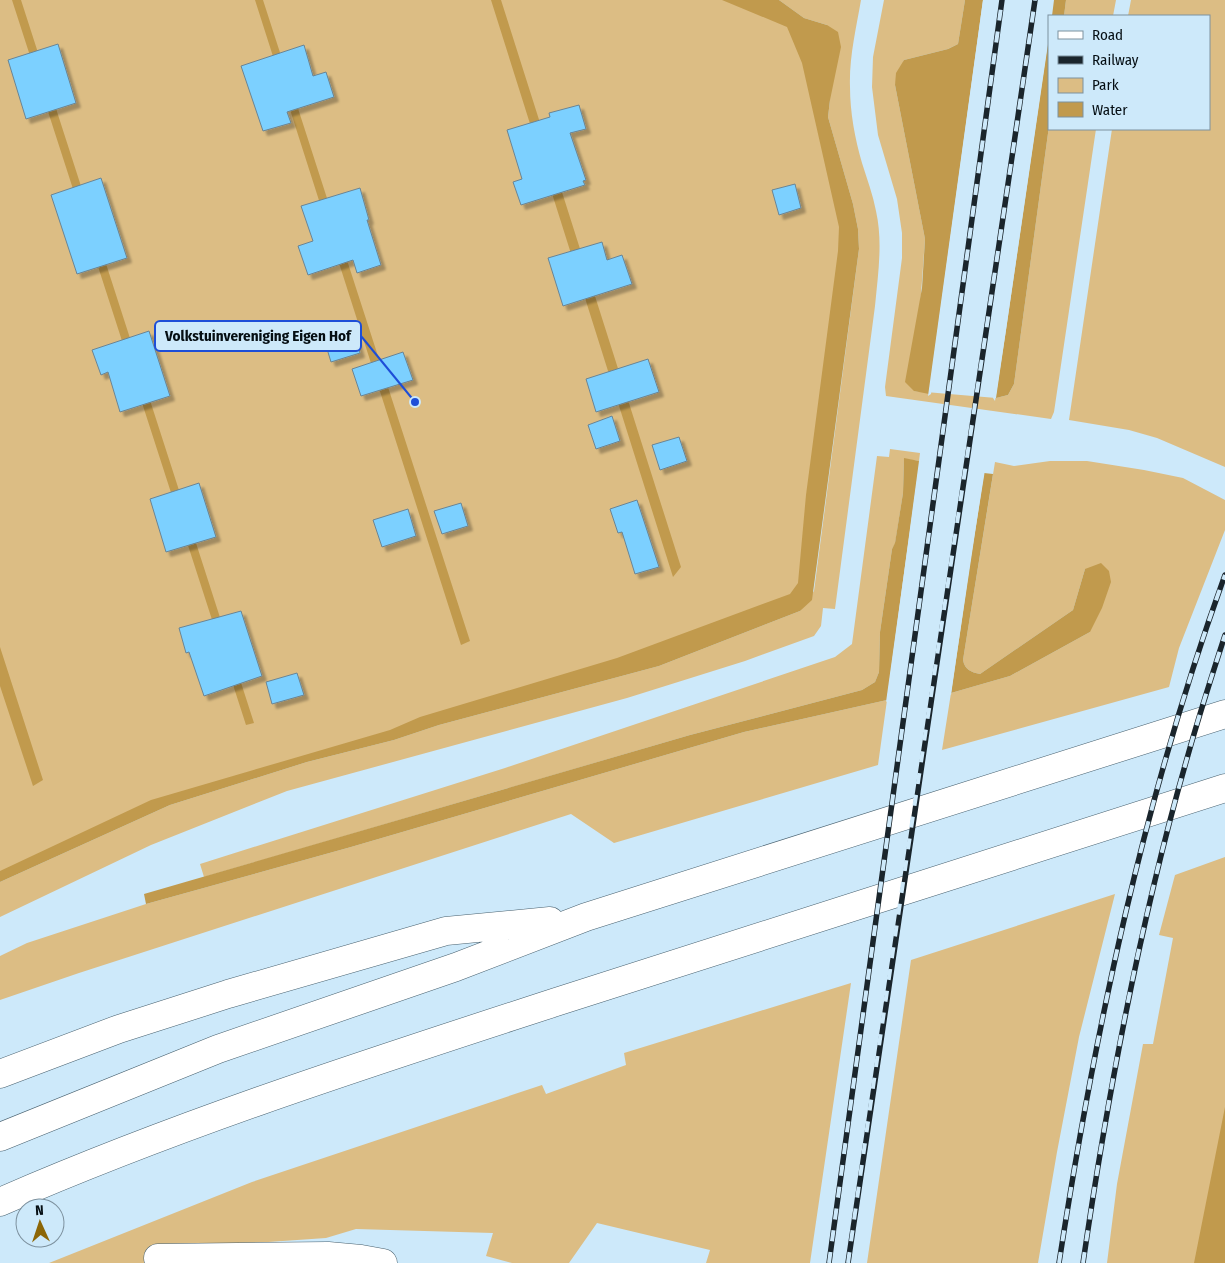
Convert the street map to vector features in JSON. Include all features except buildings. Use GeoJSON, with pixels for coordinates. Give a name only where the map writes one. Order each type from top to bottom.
{"type":"FeatureCollection","features":[{"type":"Feature","properties":{"kind":"main road"},"geometry":{"type":"LineString","coordinates":[[0,1137],[218,1049],[456,966],[586,917],[1225,714]]}},
{"type":"Feature","properties":{"kind":"main road"},"geometry":{"type":"LineString","coordinates":[[0,1202],[65,1174],[236,1108],[395,1054],[1225,788]]}},
{"type":"Feature","properties":{"kind":"main road"},"geometry":{"type":"LineString","coordinates":[[0,1074],[119,1030],[228,994],[446,931],[586,917]]}},
{"type":"Feature","properties":{"kind":"main road"},"geometry":{"type":"LineString","coordinates":[[158,1258],[328,1256],[361,1258],[383,1263]]}},
{"type":"Feature","properties":{"kind":"green space"},"geometry":{"type":"Polygon","coordinates":[[[0,0],[761,0],[814,33],[822,108],[849,232],[803,591],[780,611],[163,803],[0,879],[0,0]]]}},
{"type":"Feature","properties":{"kind":"green space"},"geometry":{"type":"Polygon","coordinates":[[[779,0],[861,0],[851,65],[851,106],[857,145],[875,205],[879,234],[875,306],[835,609],[823,608],[821,626],[814,636],[745,661],[627,698],[287,791],[151,845],[0,917],[0,882],[170,805],[307,762],[394,740],[439,725],[659,666],[800,611],[814,591],[859,249],[858,229],[853,204],[828,117],[830,100],[827,25],[804,18],[779,0]]]}},
{"type":"Feature","properties":{"kind":"green space"},"geometry":{"type":"Polygon","coordinates":[[[884,0],[965,0],[958,44],[948,49],[904,60],[895,85],[925,239],[914,391],[996,398],[1008,395],[1014,384],[1048,130],[1096,130],[1054,412],[1051,419],[886,396],[885,387],[902,258],[902,233],[897,199],[878,135],[872,87],[873,57],[884,0]]]}},
{"type":"Feature","properties":{"kind":"green space"},"geometry":{"type":"Polygon","coordinates":[[[1066,0],[1116,0],[1113,15],[1064,15],[1066,0]]]}},
{"type":"Feature","properties":{"kind":"green space"},"geometry":{"type":"Polygon","coordinates":[[[1131,0],[1225,0],[1225,467],[1157,438],[1129,430],[1069,420],[1112,130],[1210,130],[1210,15],[1128,15],[1131,0]]]}},
{"type":"Feature","properties":{"kind":"green space"},"geometry":{"type":"Polygon","coordinates":[[[890,449],[920,453],[919,461],[904,459],[903,493],[895,544],[892,549],[880,632],[879,672],[875,682],[862,690],[690,735],[204,877],[200,864],[505,768],[835,657],[852,644],[877,456],[889,457],[890,449]]]}},
{"type":"Feature","properties":{"kind":"green space"},"geometry":{"type":"Polygon","coordinates":[[[1050,461],[1087,461],[1183,478],[1225,500],[1225,530],[1179,648],[1169,687],[942,750],[951,693],[1010,676],[1090,632],[1085,569],[1073,610],[980,674],[969,670],[963,660],[995,462],[1014,466],[1050,461]]]}},
{"type":"Feature","properties":{"kind":"green space"},"geometry":{"type":"Polygon","coordinates":[[[887,700],[878,765],[614,843],[571,814],[0,1000],[0,956],[27,943],[146,904],[351,847],[744,732],[887,700]]]}},
{"type":"Feature","properties":{"kind":"green space"},"geometry":{"type":"Polygon","coordinates":[[[1225,857],[1225,1112],[1195,1263],[1107,1263],[1117,1184],[1143,1044],[1153,1044],[1173,938],[1159,935],[1175,875],[1225,857]]]}},
{"type":"Feature","properties":{"kind":"green space"},"geometry":{"type":"Polygon","coordinates":[[[1115,894],[1079,1037],[1038,1263],[867,1263],[911,960],[1115,894]]]}},
{"type":"Feature","properties":{"kind":"green space"},"geometry":{"type":"Polygon","coordinates":[[[851,983],[810,1263],[706,1263],[710,1250],[597,1223],[569,1263],[512,1263],[486,1256],[493,1233],[356,1229],[326,1238],[156,1250],[151,1263],[49,1263],[252,1182],[542,1085],[546,1094],[626,1065],[624,1053],[851,983]]]}},
{"type":"Feature","properties":{"kind":"water"},"geometry":{"type":"Polygon","coordinates":[[[12,0],[21,0],[254,723],[246,725],[12,0]]]}},
{"type":"Feature","properties":{"kind":"water"},"geometry":{"type":"Polygon","coordinates":[[[255,0],[263,0],[470,641],[461,645],[255,0]]]}},
{"type":"Feature","properties":{"kind":"water"},"geometry":{"type":"Polygon","coordinates":[[[491,0],[501,0],[681,567],[673,577],[491,0]]]}},
{"type":"Feature","properties":{"kind":"water"},"geometry":{"type":"Polygon","coordinates":[[[722,0],[779,0],[804,18],[827,25],[838,32],[841,47],[828,117],[853,204],[858,229],[859,249],[812,600],[800,611],[659,666],[439,725],[394,740],[307,762],[170,805],[0,882],[0,871],[151,800],[390,730],[420,717],[617,658],[790,594],[798,583],[806,495],[838,251],[839,227],[802,63],[787,27],[722,0]]]}},
{"type":"Feature","properties":{"kind":"water"},"geometry":{"type":"Polygon","coordinates":[[[965,0],[983,0],[929,394],[914,391],[905,382],[922,288],[925,239],[895,85],[896,73],[904,60],[948,49],[958,44],[965,0]]]}},
{"type":"Feature","properties":{"kind":"water"},"geometry":{"type":"Polygon","coordinates":[[[1054,0],[1066,0],[1064,15],[1052,15],[1054,0]]]}},
{"type":"Feature","properties":{"kind":"water"},"geometry":{"type":"Polygon","coordinates":[[[1048,44],[1048,130],[1014,384],[1008,395],[996,398],[1048,44]]]}},
{"type":"Feature","properties":{"kind":"water"},"geometry":{"type":"Polygon","coordinates":[[[904,458],[919,461],[887,700],[744,732],[351,847],[146,904],[144,894],[690,735],[862,690],[875,682],[879,672],[880,632],[892,549],[895,543],[903,493],[904,458]]]}},
{"type":"Feature","properties":{"kind":"water"},"geometry":{"type":"Polygon","coordinates":[[[984,473],[993,474],[963,660],[967,668],[980,674],[1073,610],[1085,569],[1101,563],[1109,571],[1111,582],[1102,608],[1090,632],[1010,676],[951,693],[984,473]]]}},
{"type":"Feature","properties":{"kind":"water"},"geometry":{"type":"Polygon","coordinates":[[[0,647],[43,780],[33,786],[0,686],[0,647]]]}},
{"type":"Feature","properties":{"kind":"water"},"geometry":{"type":"Polygon","coordinates":[[[1225,1107],[1225,1263],[1194,1263],[1225,1107]]]}},
{"type":"Feature","properties":{"kind":"pier"},"geometry":{"type":"Polygon","coordinates":[[[983,0],[985,0],[931,394],[928,396],[983,0]]]}},
{"type":"Feature","properties":{"kind":"pier"},"geometry":{"type":"Polygon","coordinates":[[[1048,35],[1048,41],[995,401],[993,398],[1046,36],[1048,35]]]}},
{"type":"Feature","properties":{"kind":"pier"},"geometry":{"type":"Polygon","coordinates":[[[920,459],[922,462],[889,700],[886,702],[920,459]]]}},
{"type":"Feature","properties":{"kind":"pier"},"geometry":{"type":"Polygon","coordinates":[[[985,470],[951,695],[948,692],[982,472],[985,470]]]}},
{"type":"Feature","properties":{"kind":"railway"},"geometry":{"type":"LineString","coordinates":[[829,1263],[1002,0]]}},
{"type":"Feature","properties":{"kind":"railway"},"geometry":{"type":"LineString","coordinates":[[848,1263],[1035,0]]}},
{"type":"Feature","properties":{"kind":"railway"},"geometry":{"type":"LineString","coordinates":[[1059,1263],[1089,1089],[1125,915],[1146,829],[1170,744],[1196,659],[1225,575]]}},
{"type":"Feature","properties":{"kind":"railway"},"geometry":{"type":"LineString","coordinates":[[1083,1263],[1103,1135],[1140,944],[1171,817],[1225,635]]}},
{"type":"Feature","properties":{"kind":"place","name":"Volkstuinvereniging Eigen Hof"},"geometry":{"type":"Point","coordinates":[415,402]}}]}
